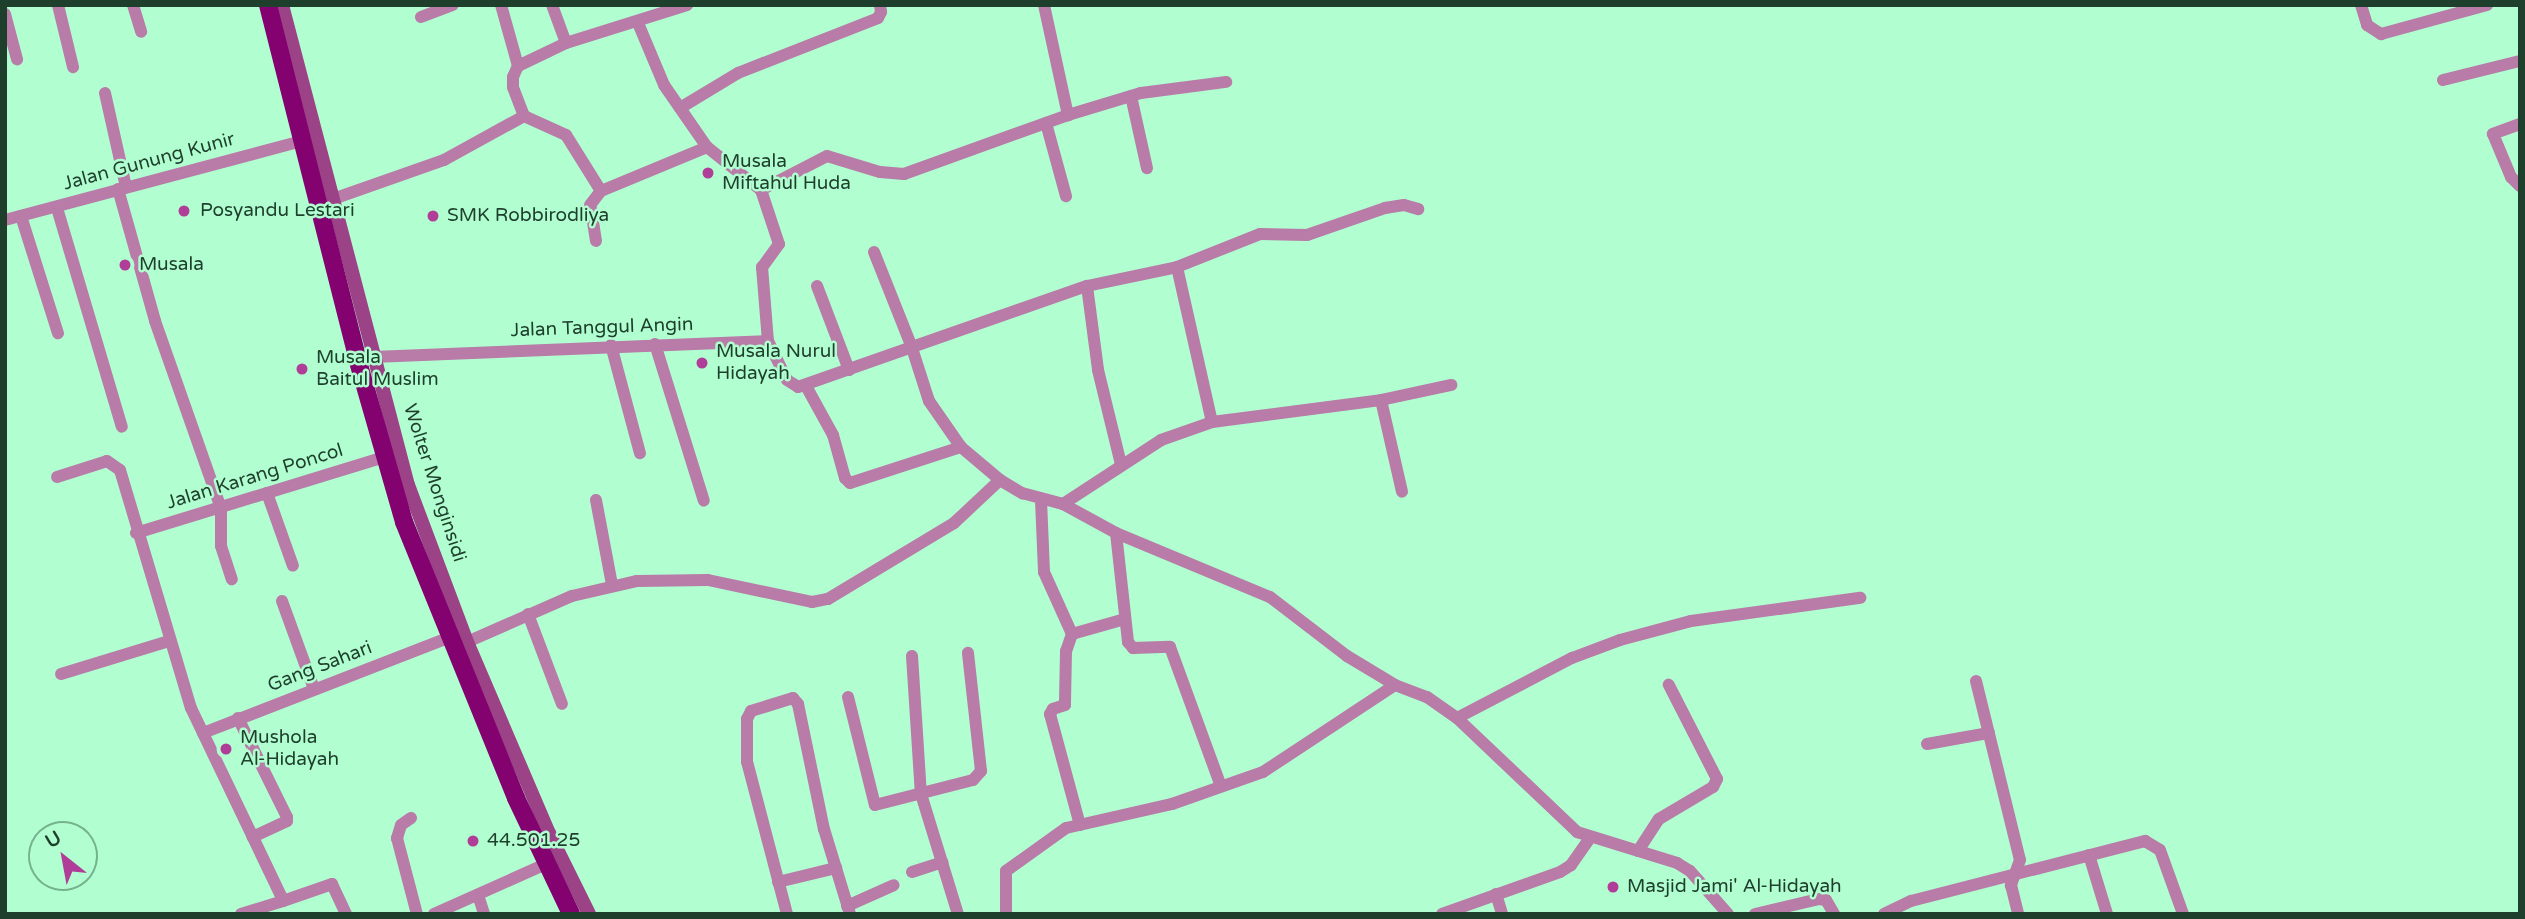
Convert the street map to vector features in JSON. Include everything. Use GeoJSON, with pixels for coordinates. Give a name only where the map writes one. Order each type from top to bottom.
{"type":"FeatureCollection","features":[{"type":"Feature","properties":{"kind":"main road","name":"Wolter Monginsidi"},"geometry":{"type":"LineString","coordinates":[[268,5],[384,457],[404,522],[589,914]]}},
{"type":"Feature","properties":{"kind":"main road","name":"Wolter Monginsidi"},"geometry":{"type":"LineString","coordinates":[[282,5],[408,485],[459,640],[546,864],[571,914]]}},
{"type":"Feature","properties":{"kind":"street"},"geometry":{"type":"LineString","coordinates":[[58,5],[73,67]]}},
{"type":"Feature","properties":{"kind":"street"},"geometry":{"type":"LineString","coordinates":[[133,5],[141,32]]}},
{"type":"Feature","properties":{"kind":"street"},"geometry":{"type":"LineString","coordinates":[[421,17],[453,5]]}},
{"type":"Feature","properties":{"kind":"street"},"geometry":{"type":"LineString","coordinates":[[501,5],[518,66]]}},
{"type":"Feature","properties":{"kind":"street"},"geometry":{"type":"LineString","coordinates":[[552,5],[566,43]]}},
{"type":"Feature","properties":{"kind":"street"},"geometry":{"type":"LineString","coordinates":[[680,108],[738,73],[877,18],[881,12],[880,5]]}},
{"type":"Feature","properties":{"kind":"street"},"geometry":{"type":"LineString","coordinates":[[1044,5],[1068,115]]}},
{"type":"Feature","properties":{"kind":"street"},"geometry":{"type":"LineString","coordinates":[[2361,5],[2367,25],[2381,34],[2487,5]]}},
{"type":"Feature","properties":{"kind":"street"},"geometry":{"type":"LineString","coordinates":[[601,191],[566,135],[524,116],[513,87],[513,76],[518,66],[566,43],[638,23],[684,6]]}},
{"type":"Feature","properties":{"kind":"street"},"geometry":{"type":"LineString","coordinates":[[5,14],[17,59]]}},
{"type":"Feature","properties":{"kind":"street"},"geometry":{"type":"LineString","coordinates":[[638,23],[664,85],[707,147],[761,190],[779,244],[762,267],[768,341],[792,385],[806,386],[911,345],[1087,286],[1177,267],[1260,234],[1307,235],[1385,208],[1404,205],[1418,209]]}},
{"type":"Feature","properties":{"kind":"street"},"geometry":{"type":"LineString","coordinates":[[2444,80],[2520,61]]}},
{"type":"Feature","properties":{"kind":"street"},"geometry":{"type":"LineString","coordinates":[[761,190],[827,156],[880,172],[904,174],[1068,115],[1131,96],[1226,82]]}},
{"type":"Feature","properties":{"kind":"street"},"geometry":{"type":"LineString","coordinates":[[105,93],[122,188],[155,321],[221,508],[221,546],[232,579]]}},
{"type":"Feature","properties":{"kind":"street"},"geometry":{"type":"LineString","coordinates":[[1131,96],[1147,168]]}},
{"type":"Feature","properties":{"kind":"street"},"geometry":{"type":"LineString","coordinates":[[333,199],[444,160],[524,116]]}},
{"type":"Feature","properties":{"kind":"street"},"geometry":{"type":"LineString","coordinates":[[1046,123],[1066,196]]}},
{"type":"Feature","properties":{"kind":"street"},"geometry":{"type":"LineString","coordinates":[[2520,124],[2493,134],[2511,177],[2520,186]]}},
{"type":"Feature","properties":{"kind":"street","name":"Jalan Gunung Kunir"},"geometry":{"type":"LineString","coordinates":[[5,220],[302,141]]}},
{"type":"Feature","properties":{"kind":"street"},"geometry":{"type":"LineString","coordinates":[[596,241],[590,205],[601,191],[707,147]]}},
{"type":"Feature","properties":{"kind":"street"},"geometry":{"type":"LineString","coordinates":[[57,208],[122,427]]}},
{"type":"Feature","properties":{"kind":"street"},"geometry":{"type":"LineString","coordinates":[[21,216],[58,333]]}},
{"type":"Feature","properties":{"kind":"street"},"geometry":{"type":"LineString","coordinates":[[874,252],[911,345],[929,401],[961,447],[1000,480],[1041,500],[1063,504],[1116,533],[1270,597],[1347,656],[1395,685],[1427,697],[1457,718],[1577,832],[1677,863],[1690,871],[1728,914]]}},
{"type":"Feature","properties":{"kind":"street"},"geometry":{"type":"LineString","coordinates":[[1177,267],[1212,422]]}},
{"type":"Feature","properties":{"kind":"street"},"geometry":{"type":"LineString","coordinates":[[817,286],[849,370]]}},
{"type":"Feature","properties":{"kind":"street"},"geometry":{"type":"LineString","coordinates":[[1087,286],[1098,370],[1121,464]]}},
{"type":"Feature","properties":{"kind":"street","name":"Jalan Tanggul Angin"},"geometry":{"type":"LineString","coordinates":[[373,357],[611,345],[768,341]]}},
{"type":"Feature","properties":{"kind":"street"},"geometry":{"type":"LineString","coordinates":[[655,344],[704,501]]}},
{"type":"Feature","properties":{"kind":"street"},"geometry":{"type":"LineString","coordinates":[[611,345],[640,453]]}},
{"type":"Feature","properties":{"kind":"street"},"geometry":{"type":"LineString","coordinates":[[1063,504],[1121,464],[1171,435],[1212,422],[1381,400],[1451,385]]}},
{"type":"Feature","properties":{"kind":"street"},"geometry":{"type":"LineString","coordinates":[[806,386],[833,435],[845,478],[850,483],[961,447]]}},
{"type":"Feature","properties":{"kind":"street"},"geometry":{"type":"LineString","coordinates":[[1381,400],[1402,492]]}},
{"type":"Feature","properties":{"kind":"street","name":"Jalan Karang Poncol"},"geometry":{"type":"LineString","coordinates":[[136,533],[384,457]]}},
{"type":"Feature","properties":{"kind":"street"},"geometry":{"type":"LineString","coordinates":[[57,477],[107,461],[114,463],[120,470],[169,641],[203,733],[283,901]]}},
{"type":"Feature","properties":{"kind":"street","name":"Gang Sahari"},"geometry":{"type":"LineString","coordinates":[[203,733],[314,689],[459,640],[572,596],[612,585],[663,579],[708,580],[812,602],[828,599],[954,523],[1000,480]]}},
{"type":"Feature","properties":{"kind":"street"},"geometry":{"type":"LineString","coordinates":[[267,493],[293,566]]}},
{"type":"Feature","properties":{"kind":"street"},"geometry":{"type":"LineString","coordinates":[[596,500],[612,585]]}},
{"type":"Feature","properties":{"kind":"street"},"geometry":{"type":"LineString","coordinates":[[1041,500],[1045,578],[1072,634],[1066,651],[1065,705],[1053,709],[1050,714],[1080,825]]}},
{"type":"Feature","properties":{"kind":"street"},"geometry":{"type":"LineString","coordinates":[[1116,533],[1130,646],[1168,646],[1171,649],[1221,786]]}},
{"type":"Feature","properties":{"kind":"street"},"geometry":{"type":"LineString","coordinates":[[1457,718],[1572,658],[1620,640],[1691,621],[1860,598]]}},
{"type":"Feature","properties":{"kind":"street"},"geometry":{"type":"LineString","coordinates":[[282,601],[314,689]]}},
{"type":"Feature","properties":{"kind":"street"},"geometry":{"type":"LineString","coordinates":[[528,614],[562,704]]}},
{"type":"Feature","properties":{"kind":"street"},"geometry":{"type":"LineString","coordinates":[[1072,634],[1125,619]]}},
{"type":"Feature","properties":{"kind":"street"},"geometry":{"type":"LineString","coordinates":[[61,674],[169,641]]}},
{"type":"Feature","properties":{"kind":"street"},"geometry":{"type":"LineString","coordinates":[[848,697],[873,803],[879,806],[973,780],[981,771],[968,653]]}},
{"type":"Feature","properties":{"kind":"street"},"geometry":{"type":"LineString","coordinates":[[912,656],[921,794],[958,914]]}},
{"type":"Feature","properties":{"kind":"street"},"geometry":{"type":"LineString","coordinates":[[1976,681],[2020,860],[2018,873],[2011,885],[2018,914]]}},
{"type":"Feature","properties":{"kind":"street"},"geometry":{"type":"LineString","coordinates":[[1006,914],[1006,871],[1066,828],[1172,804],[1264,772],[1395,685]]}},
{"type":"Feature","properties":{"kind":"street"},"geometry":{"type":"LineString","coordinates":[[1638,851],[1659,819],[1713,787],[1717,779],[1669,685]]}},
{"type":"Feature","properties":{"kind":"street"},"geometry":{"type":"LineString","coordinates":[[787,914],[747,762],[747,719],[751,711],[790,699],[798,704],[824,829],[848,910],[894,885]]}},
{"type":"Feature","properties":{"kind":"street"},"geometry":{"type":"LineString","coordinates":[[238,718],[287,817],[287,821],[253,837]]}},
{"type":"Feature","properties":{"kind":"street"},"geometry":{"type":"LineString","coordinates":[[1927,744],[1989,733]]}},
{"type":"Feature","properties":{"kind":"street"},"geometry":{"type":"LineString","coordinates":[[411,818],[401,825],[397,838],[417,914]]}},
{"type":"Feature","properties":{"kind":"street"},"geometry":{"type":"LineString","coordinates":[[1442,914],[1560,872],[1571,865],[1590,838]]}},
{"type":"Feature","properties":{"kind":"street"},"geometry":{"type":"LineString","coordinates":[[1884,914],[2018,873],[2144,841],[2154,844],[2160,850],[2183,914]]}},
{"type":"Feature","properties":{"kind":"street"},"geometry":{"type":"LineString","coordinates":[[2089,855],[2107,914]]}},
{"type":"Feature","properties":{"kind":"street"},"geometry":{"type":"LineString","coordinates":[[912,872],[942,862]]}},
{"type":"Feature","properties":{"kind":"street"},"geometry":{"type":"LineString","coordinates":[[434,914],[546,864]]}},
{"type":"Feature","properties":{"kind":"street"},"geometry":{"type":"LineString","coordinates":[[778,882],[836,868]]}},
{"type":"Feature","properties":{"kind":"street"},"geometry":{"type":"LineString","coordinates":[[241,914],[332,884],[345,914]]}},
{"type":"Feature","properties":{"kind":"street"},"geometry":{"type":"LineString","coordinates":[[1496,894],[1502,914]]}},
{"type":"Feature","properties":{"kind":"street"},"geometry":{"type":"LineString","coordinates":[[478,895],[484,914]]}},
{"type":"Feature","properties":{"kind":"street"},"geometry":{"type":"LineString","coordinates":[[1755,914],[1826,900],[1834,914]]}},
{"type":"Feature","properties":{"kind":"place","name":"Musala Miftahul Huda"},"geometry":{"type":"Point","coordinates":[708,173]}},
{"type":"Feature","properties":{"kind":"place","name":"Posyandu Lestari"},"geometry":{"type":"Point","coordinates":[184,211]}},
{"type":"Feature","properties":{"kind":"place","name":"SMK Robbirodliya"},"geometry":{"type":"Point","coordinates":[433,216]}},
{"type":"Feature","properties":{"kind":"place","name":"Musala"},"geometry":{"type":"Point","coordinates":[125,265]}},
{"type":"Feature","properties":{"kind":"place","name":"Musala Nurul Hidayah"},"geometry":{"type":"Point","coordinates":[702,363]}},
{"type":"Feature","properties":{"kind":"place","name":"Musala Baitul Muslim"},"geometry":{"type":"Point","coordinates":[302,369]}},
{"type":"Feature","properties":{"kind":"place","name":"Mushola Al-Hidayah"},"geometry":{"type":"Point","coordinates":[226,749]}},
{"type":"Feature","properties":{"kind":"place","name":"44.501.25"},"geometry":{"type":"Point","coordinates":[473,841]}},
{"type":"Feature","properties":{"kind":"place","name":"Masjid Jami' Al-Hidayah"},"geometry":{"type":"Point","coordinates":[1613,887]}}]}
